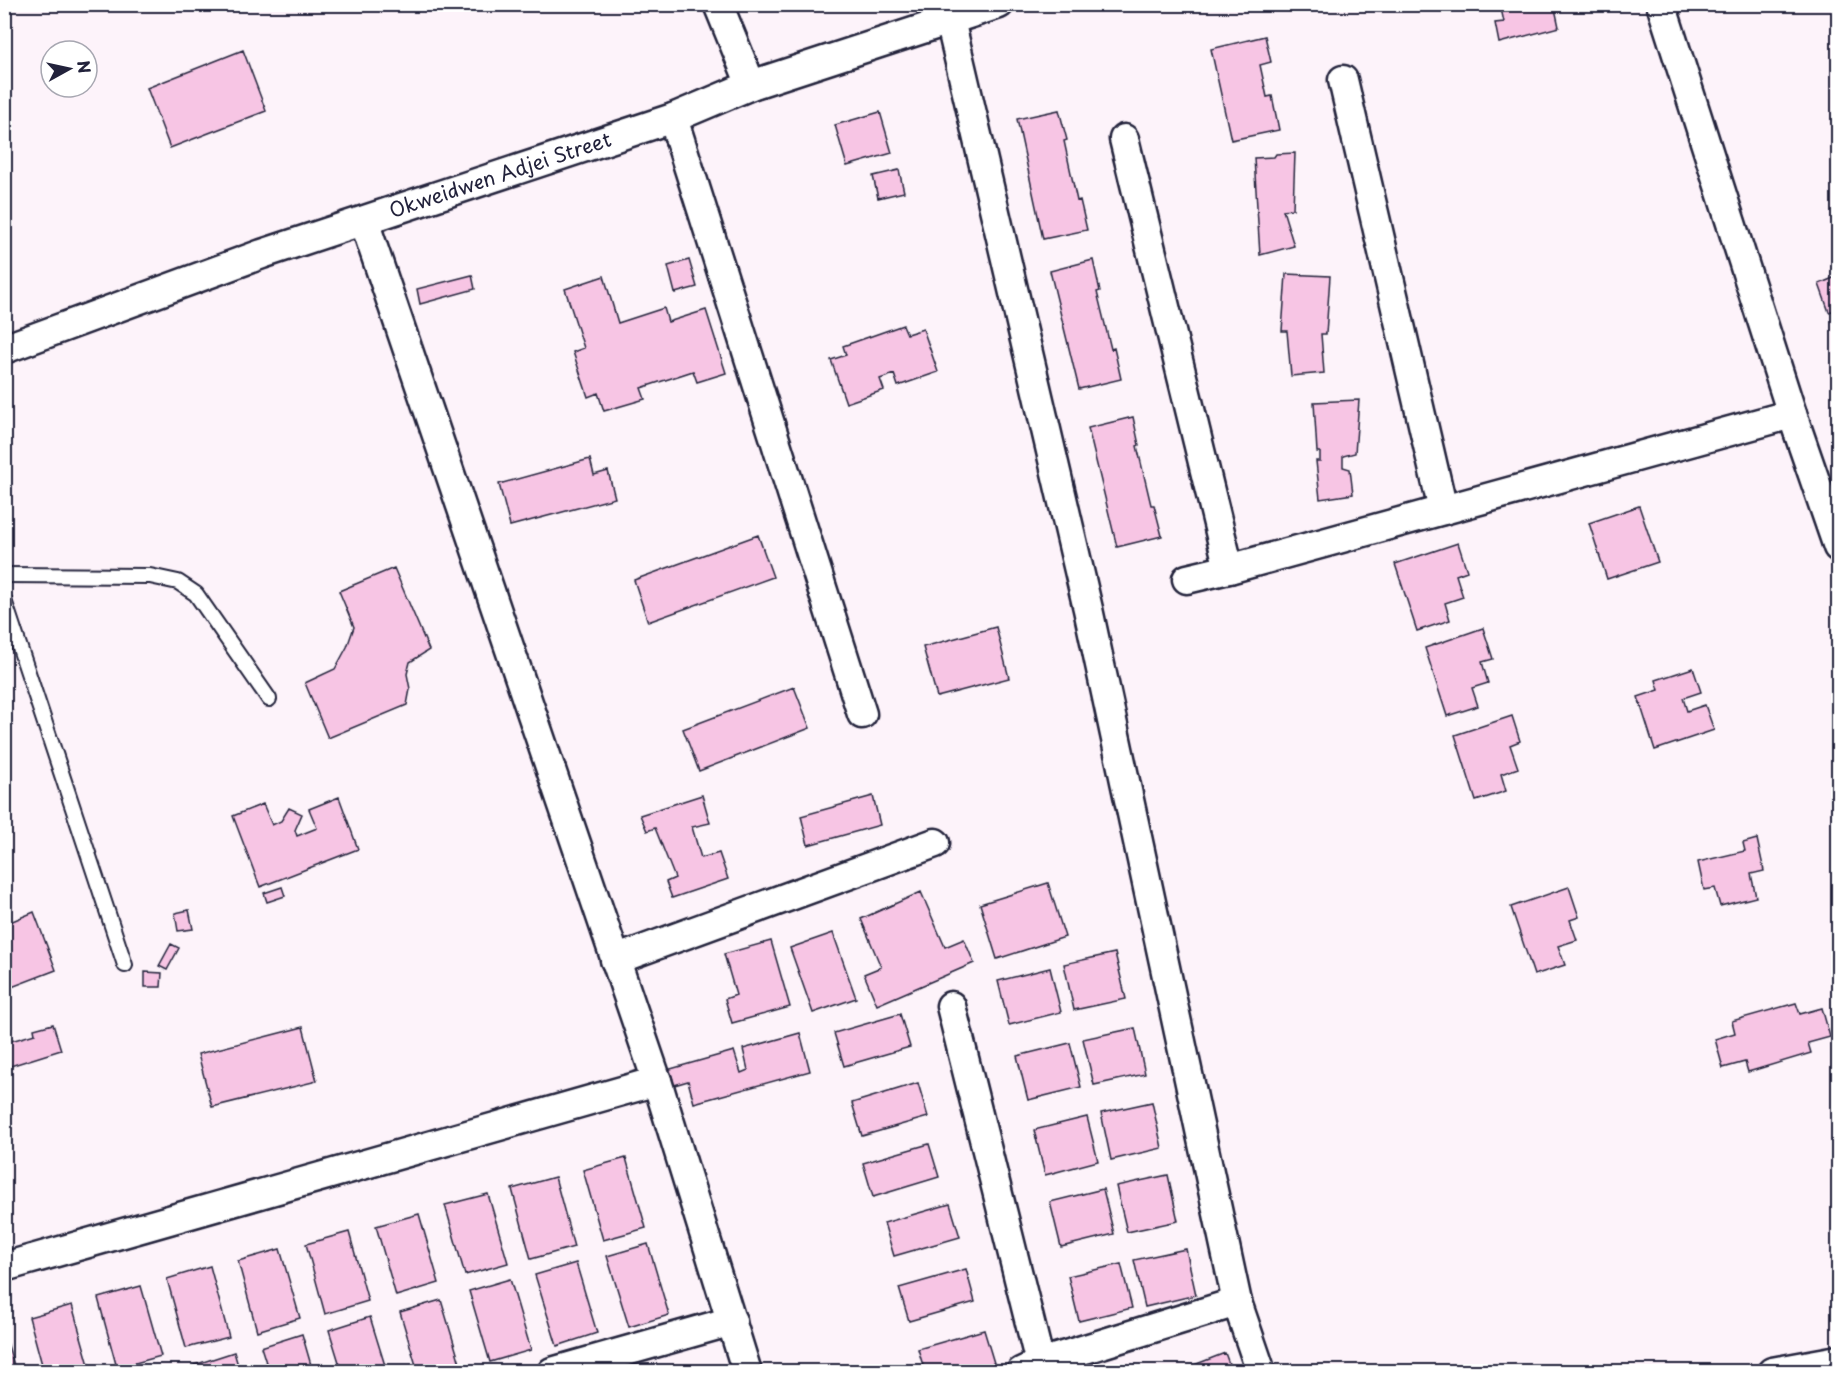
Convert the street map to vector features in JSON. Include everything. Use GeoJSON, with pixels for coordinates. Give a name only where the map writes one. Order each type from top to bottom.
{"type":"FeatureCollection","features":[{"type":"Feature","properties":{"kind":"street"},"geometry":{"type":"LineString","coordinates":[[718,4],[751,85]]}},
{"type":"Feature","properties":{"kind":"street","name":"Okweidwen Adjei Street"},"geometry":{"type":"LineString","coordinates":[[4,349],[262,254],[673,118],[751,85],[999,4]]}},
{"type":"Feature","properties":{"kind":"street"},"geometry":{"type":"LineString","coordinates":[[1661,4],[1792,414],[1839,547]]}},
{"type":"Feature","properties":{"kind":"street"},"geometry":{"type":"LineString","coordinates":[[950,20],[1088,609],[1237,1302],[1261,1371]]}},
{"type":"Feature","properties":{"kind":"street"},"geometry":{"type":"LineString","coordinates":[[1343,80],[1443,510]]}},
{"type":"Feature","properties":{"kind":"street"},"geometry":{"type":"LineString","coordinates":[[673,118],[862,714]]}},
{"type":"Feature","properties":{"kind":"street"},"geometry":{"type":"LineString","coordinates":[[1124,139],[1229,569]]}},
{"type":"Feature","properties":{"kind":"street"},"geometry":{"type":"LineString","coordinates":[[364,221],[657,1081],[747,1371]]}},
{"type":"Feature","properties":{"kind":"street"},"geometry":{"type":"LineString","coordinates":[[1187,579],[1792,414]]}},
{"type":"Feature","properties":{"kind":"street"},"geometry":{"type":"LineString","coordinates":[[615,960],[935,843]]}},
{"type":"Feature","properties":{"kind":"street"},"geometry":{"type":"LineString","coordinates":[[951,1006],[1031,1367],[1237,1302]]}},
{"type":"Feature","properties":{"kind":"street"},"geometry":{"type":"LineString","coordinates":[[4,1267],[657,1081]]}},
{"type":"Feature","properties":{"kind":"street"},"geometry":{"type":"LineString","coordinates":[[552,1371],[732,1321]]}},
{"type":"Feature","properties":{"kind":"street"},"geometry":{"type":"LineString","coordinates":[[1781,1371],[1839,1360]]}},
{"type":"Feature","properties":{"kind":"lane"},"geometry":{"type":"LineString","coordinates":[[4,575],[150,576],[178,582],[196,594],[269,699]]}},
{"type":"Feature","properties":{"kind":"lane"},"geometry":{"type":"LineString","coordinates":[[4,600],[125,965]]}},
{"type":"Feature","properties":{"kind":"building"},"geometry":{"type":"Polygon","coordinates":[[[1500,4],[1554,4],[1559,27],[1499,43],[1495,23],[1504,22],[1500,4]]]}},
{"type":"Feature","properties":{"kind":"building"},"geometry":{"type":"Polygon","coordinates":[[[1265,36],[1271,62],[1260,65],[1267,97],[1272,96],[1279,130],[1231,140],[1211,49],[1265,36]]]}},
{"type":"Feature","properties":{"kind":"building"},"geometry":{"type":"Polygon","coordinates":[[[243,50],[266,111],[170,148],[147,88],[243,50]]]}},
{"type":"Feature","properties":{"kind":"building"},"geometry":{"type":"Polygon","coordinates":[[[1059,110],[1067,140],[1064,141],[1077,201],[1080,200],[1087,230],[1043,239],[1017,119],[1059,110]]]}},
{"type":"Feature","properties":{"kind":"building"},"geometry":{"type":"Polygon","coordinates":[[[880,112],[892,153],[847,166],[835,125],[880,112]]]}},
{"type":"Feature","properties":{"kind":"building"},"geometry":{"type":"Polygon","coordinates":[[[1295,153],[1293,209],[1283,210],[1294,246],[1260,255],[1254,158],[1295,153]]]}},
{"type":"Feature","properties":{"kind":"building"},"geometry":{"type":"Polygon","coordinates":[[[899,170],[904,192],[878,198],[873,176],[899,170]]]}},
{"type":"Feature","properties":{"kind":"building"},"geometry":{"type":"Polygon","coordinates":[[[689,260],[697,287],[675,293],[668,266],[689,260]]]}},
{"type":"Feature","properties":{"kind":"building"},"geometry":{"type":"Polygon","coordinates":[[[1093,260],[1100,291],[1097,292],[1121,379],[1079,389],[1050,271],[1093,260]]]}},
{"type":"Feature","properties":{"kind":"building"},"geometry":{"type":"Polygon","coordinates":[[[1286,274],[1330,276],[1326,334],[1321,334],[1324,373],[1291,376],[1287,331],[1282,331],[1286,274]]]}},
{"type":"Feature","properties":{"kind":"building"},"geometry":{"type":"Polygon","coordinates":[[[472,275],[475,289],[420,304],[417,289],[472,275]]]}},
{"type":"Feature","properties":{"kind":"building"},"geometry":{"type":"Polygon","coordinates":[[[604,276],[618,323],[664,308],[668,322],[706,310],[726,373],[697,382],[693,371],[641,388],[645,399],[604,411],[598,393],[588,397],[573,352],[584,348],[565,289],[604,276]]]}},
{"type":"Feature","properties":{"kind":"building"},"geometry":{"type":"Polygon","coordinates":[[[1838,276],[1838,309],[1829,312],[1819,284],[1838,276]]]}},
{"type":"Feature","properties":{"kind":"building"},"geometry":{"type":"Polygon","coordinates":[[[903,325],[907,334],[923,329],[938,372],[898,386],[894,374],[880,379],[884,390],[846,403],[831,360],[846,355],[843,346],[903,325]]]}},
{"type":"Feature","properties":{"kind":"building"},"geometry":{"type":"Polygon","coordinates":[[[1359,400],[1355,453],[1343,456],[1343,467],[1350,469],[1353,494],[1320,499],[1316,461],[1320,461],[1320,452],[1317,452],[1314,402],[1359,400]]]}},
{"type":"Feature","properties":{"kind":"building"},"geometry":{"type":"Polygon","coordinates":[[[1133,417],[1139,445],[1137,446],[1151,505],[1154,505],[1162,536],[1117,547],[1088,428],[1133,417]]]}},
{"type":"Feature","properties":{"kind":"building"},"geometry":{"type":"Polygon","coordinates":[[[590,459],[594,475],[608,471],[615,498],[510,526],[499,484],[590,459]]]}},
{"type":"Feature","properties":{"kind":"building"},"geometry":{"type":"Polygon","coordinates":[[[1639,506],[1658,562],[1607,579],[1589,523],[1639,506]]]}},
{"type":"Feature","properties":{"kind":"building"},"geometry":{"type":"Polygon","coordinates":[[[758,535],[773,577],[648,622],[634,580],[758,535]]]}},
{"type":"Feature","properties":{"kind":"building"},"geometry":{"type":"Polygon","coordinates":[[[1458,543],[1467,571],[1456,575],[1463,597],[1445,603],[1450,620],[1417,631],[1395,564],[1458,543]]]}},
{"type":"Feature","properties":{"kind":"building"},"geometry":{"type":"Polygon","coordinates":[[[394,568],[429,650],[410,662],[407,674],[410,689],[407,705],[328,738],[305,683],[335,669],[347,647],[354,627],[339,591],[394,568]]]}},
{"type":"Feature","properties":{"kind":"building"},"geometry":{"type":"Polygon","coordinates":[[[996,627],[1009,678],[937,697],[923,647],[996,627]]]}},
{"type":"Feature","properties":{"kind":"building"},"geometry":{"type":"Polygon","coordinates":[[[1483,628],[1493,659],[1482,662],[1488,683],[1472,688],[1478,706],[1447,716],[1425,648],[1483,628]]]}},
{"type":"Feature","properties":{"kind":"building"},"geometry":{"type":"Polygon","coordinates":[[[1693,668],[1701,692],[1683,698],[1687,711],[1705,705],[1714,730],[1655,750],[1638,697],[1659,690],[1656,680],[1693,668]]]}},
{"type":"Feature","properties":{"kind":"building"},"geometry":{"type":"Polygon","coordinates":[[[794,687],[810,728],[699,771],[683,729],[794,687]]]}},
{"type":"Feature","properties":{"kind":"building"},"geometry":{"type":"Polygon","coordinates":[[[1512,716],[1520,741],[1510,745],[1518,768],[1501,774],[1506,791],[1476,801],[1455,735],[1512,716]]]}},
{"type":"Feature","properties":{"kind":"building"},"geometry":{"type":"Polygon","coordinates":[[[702,795],[710,823],[692,827],[701,858],[719,853],[728,879],[672,898],[666,882],[675,878],[655,828],[647,831],[640,815],[702,795]]]}},
{"type":"Feature","properties":{"kind":"building"},"geometry":{"type":"Polygon","coordinates":[[[873,796],[880,825],[808,845],[801,816],[873,796]]]}},
{"type":"Feature","properties":{"kind":"building"},"geometry":{"type":"Polygon","coordinates":[[[339,797],[358,849],[260,887],[233,816],[263,804],[272,825],[281,821],[289,808],[302,814],[295,830],[297,836],[317,828],[309,809],[339,797]]]}},
{"type":"Feature","properties":{"kind":"building"},"geometry":{"type":"Polygon","coordinates":[[[1757,839],[1764,871],[1751,874],[1756,897],[1720,906],[1715,888],[1704,890],[1698,862],[1745,851],[1743,843],[1757,839]]]}},
{"type":"Feature","properties":{"kind":"building"},"geometry":{"type":"Polygon","coordinates":[[[1048,883],[1065,937],[997,959],[980,904],[1048,883]]]}},
{"type":"Feature","properties":{"kind":"building"},"geometry":{"type":"Polygon","coordinates":[[[282,887],[285,896],[267,902],[264,893],[282,887]]]}},
{"type":"Feature","properties":{"kind":"building"},"geometry":{"type":"Polygon","coordinates":[[[1569,887],[1579,917],[1570,920],[1577,940],[1558,946],[1565,965],[1534,975],[1511,907],[1569,887]]]}},
{"type":"Feature","properties":{"kind":"building"},"geometry":{"type":"Polygon","coordinates":[[[921,892],[945,947],[964,939],[974,963],[877,1005],[864,974],[881,967],[861,919],[921,892]]]}},
{"type":"Feature","properties":{"kind":"building"},"geometry":{"type":"Polygon","coordinates":[[[4,908],[10,922],[34,912],[56,970],[4,990],[4,908]]]}},
{"type":"Feature","properties":{"kind":"building"},"geometry":{"type":"Polygon","coordinates":[[[189,910],[193,929],[178,931],[175,913],[189,910]]]}},
{"type":"Feature","properties":{"kind":"building"},"geometry":{"type":"Polygon","coordinates":[[[833,933],[856,998],[813,1013],[790,948],[833,933]]]}},
{"type":"Feature","properties":{"kind":"building"},"geometry":{"type":"Polygon","coordinates":[[[771,941],[790,1007],[732,1023],[725,999],[736,995],[724,954],[771,941]]]}},
{"type":"Feature","properties":{"kind":"building"},"geometry":{"type":"Polygon","coordinates":[[[171,944],[179,948],[167,970],[159,966],[171,944]]]}},
{"type":"Feature","properties":{"kind":"building"},"geometry":{"type":"Polygon","coordinates":[[[1115,953],[1126,999],[1074,1010],[1064,964],[1115,953]]]}},
{"type":"Feature","properties":{"kind":"building"},"geometry":{"type":"Polygon","coordinates":[[[1050,968],[1061,1012],[1009,1025],[998,981],[1050,968]]]}},
{"type":"Feature","properties":{"kind":"building"},"geometry":{"type":"Polygon","coordinates":[[[145,972],[162,973],[161,987],[145,987],[145,972]]]}},
{"type":"Feature","properties":{"kind":"building"},"geometry":{"type":"Polygon","coordinates":[[[1796,1003],[1800,1014],[1822,1008],[1830,1037],[1808,1043],[1811,1053],[1748,1072],[1745,1062],[1723,1068],[1715,1039],[1735,1033],[1732,1021],[1796,1003]]]}},
{"type":"Feature","properties":{"kind":"building"},"geometry":{"type":"Polygon","coordinates":[[[900,1014],[910,1047],[844,1066],[834,1033],[900,1014]]]}},
{"type":"Feature","properties":{"kind":"building"},"geometry":{"type":"Polygon","coordinates":[[[53,1024],[61,1050],[4,1068],[4,1043],[35,1034],[34,1029],[53,1024]]]}},
{"type":"Feature","properties":{"kind":"building"},"geometry":{"type":"Polygon","coordinates":[[[303,1027],[317,1081],[212,1107],[198,1054],[303,1027]]]}},
{"type":"Feature","properties":{"kind":"building"},"geometry":{"type":"Polygon","coordinates":[[[1135,1028],[1145,1074],[1094,1085],[1083,1039],[1135,1028]]]}},
{"type":"Feature","properties":{"kind":"building"},"geometry":{"type":"Polygon","coordinates":[[[800,1033],[810,1071],[694,1103],[688,1081],[671,1086],[667,1070],[734,1051],[741,1073],[748,1070],[743,1049],[800,1033]]]}},
{"type":"Feature","properties":{"kind":"building"},"geometry":{"type":"Polygon","coordinates":[[[1070,1043],[1081,1087],[1028,1100],[1017,1056],[1070,1043]]]}},
{"type":"Feature","properties":{"kind":"building"},"geometry":{"type":"Polygon","coordinates":[[[918,1083],[928,1117],[862,1136],[852,1103],[918,1083]]]}},
{"type":"Feature","properties":{"kind":"building"},"geometry":{"type":"Polygon","coordinates":[[[1152,1102],[1162,1148],[1111,1160],[1101,1113],[1152,1102]]]}},
{"type":"Feature","properties":{"kind":"building"},"geometry":{"type":"Polygon","coordinates":[[[1087,1117],[1098,1161],[1045,1175],[1034,1130],[1087,1117]]]}},
{"type":"Feature","properties":{"kind":"building"},"geometry":{"type":"Polygon","coordinates":[[[929,1144],[939,1177],[873,1197],[863,1163],[929,1144]]]}},
{"type":"Feature","properties":{"kind":"building"},"geometry":{"type":"Polygon","coordinates":[[[626,1158],[646,1228],[603,1240],[583,1170],[626,1158]]]}},
{"type":"Feature","properties":{"kind":"building"},"geometry":{"type":"Polygon","coordinates":[[[1168,1175],[1178,1221],[1127,1232],[1116,1186],[1168,1175]]]}},
{"type":"Feature","properties":{"kind":"building"},"geometry":{"type":"Polygon","coordinates":[[[555,1177],[574,1247],[531,1259],[512,1189],[555,1177]]]}},
{"type":"Feature","properties":{"kind":"building"},"geometry":{"type":"Polygon","coordinates":[[[1103,1189],[1114,1234],[1061,1247],[1050,1202],[1103,1189]]]}},
{"type":"Feature","properties":{"kind":"building"},"geometry":{"type":"Polygon","coordinates":[[[488,1194],[508,1263],[465,1275],[445,1205],[488,1194]]]}},
{"type":"Feature","properties":{"kind":"building"},"geometry":{"type":"Polygon","coordinates":[[[950,1204],[960,1237],[894,1256],[884,1223],[950,1204]]]}},
{"type":"Feature","properties":{"kind":"building"},"geometry":{"type":"Polygon","coordinates":[[[419,1214],[439,1283],[396,1296],[376,1226],[419,1214]]]}},
{"type":"Feature","properties":{"kind":"building"},"geometry":{"type":"Polygon","coordinates":[[[349,1232],[368,1301],[325,1314],[306,1244],[349,1232]]]}},
{"type":"Feature","properties":{"kind":"building"},"geometry":{"type":"Polygon","coordinates":[[[648,1244],[669,1315],[629,1327],[607,1256],[648,1244]]]}},
{"type":"Feature","properties":{"kind":"building"},"geometry":{"type":"Polygon","coordinates":[[[280,1249],[300,1318],[257,1331],[238,1261],[280,1249]]]}},
{"type":"Feature","properties":{"kind":"building"},"geometry":{"type":"Polygon","coordinates":[[[1186,1249],[1196,1295],[1145,1307],[1134,1260],[1186,1249]]]}},
{"type":"Feature","properties":{"kind":"building"},"geometry":{"type":"Polygon","coordinates":[[[576,1263],[597,1333],[557,1346],[535,1275],[576,1263]]]}},
{"type":"Feature","properties":{"kind":"building"},"geometry":{"type":"Polygon","coordinates":[[[1121,1264],[1132,1308],[1079,1321],[1068,1276],[1121,1264]]]}},
{"type":"Feature","properties":{"kind":"building"},"geometry":{"type":"Polygon","coordinates":[[[210,1266],[229,1337],[186,1348],[167,1279],[210,1266]]]}},
{"type":"Feature","properties":{"kind":"building"},"geometry":{"type":"Polygon","coordinates":[[[966,1269],[975,1302],[909,1321],[899,1288],[966,1269]]]}},
{"type":"Feature","properties":{"kind":"building"},"geometry":{"type":"Polygon","coordinates":[[[510,1279],[531,1350],[490,1362],[469,1291],[510,1279]]]}},
{"type":"Feature","properties":{"kind":"building"},"geometry":{"type":"Polygon","coordinates":[[[141,1286],[161,1356],[117,1368],[98,1298],[141,1286]]]}},
{"type":"Feature","properties":{"kind":"building"},"geometry":{"type":"Polygon","coordinates":[[[441,1300],[462,1370],[418,1372],[400,1312],[441,1300]]]}},
{"type":"Feature","properties":{"kind":"building"},"geometry":{"type":"Polygon","coordinates":[[[72,1305],[91,1372],[44,1372],[29,1317],[72,1305]]]}},
{"type":"Feature","properties":{"kind":"building"},"geometry":{"type":"Polygon","coordinates":[[[370,1317],[387,1372],[342,1372],[329,1330],[370,1317]]]}},
{"type":"Feature","properties":{"kind":"building"},"geometry":{"type":"Polygon","coordinates":[[[984,1330],[994,1363],[965,1372],[925,1372],[918,1349],[984,1330]]]}},
{"type":"Feature","properties":{"kind":"building"},"geometry":{"type":"Polygon","coordinates":[[[4,1332],[16,1372],[4,1372],[4,1332]]]}},
{"type":"Feature","properties":{"kind":"building"},"geometry":{"type":"Polygon","coordinates":[[[302,1334],[313,1372],[269,1372],[261,1347],[302,1334]]]}},
{"type":"Feature","properties":{"kind":"building"},"geometry":{"type":"Polygon","coordinates":[[[234,1352],[240,1372],[196,1372],[194,1365],[234,1352]]]}},
{"type":"Feature","properties":{"kind":"building"},"geometry":{"type":"Polygon","coordinates":[[[1225,1353],[1232,1372],[1176,1372],[1225,1353]]]}}]}
